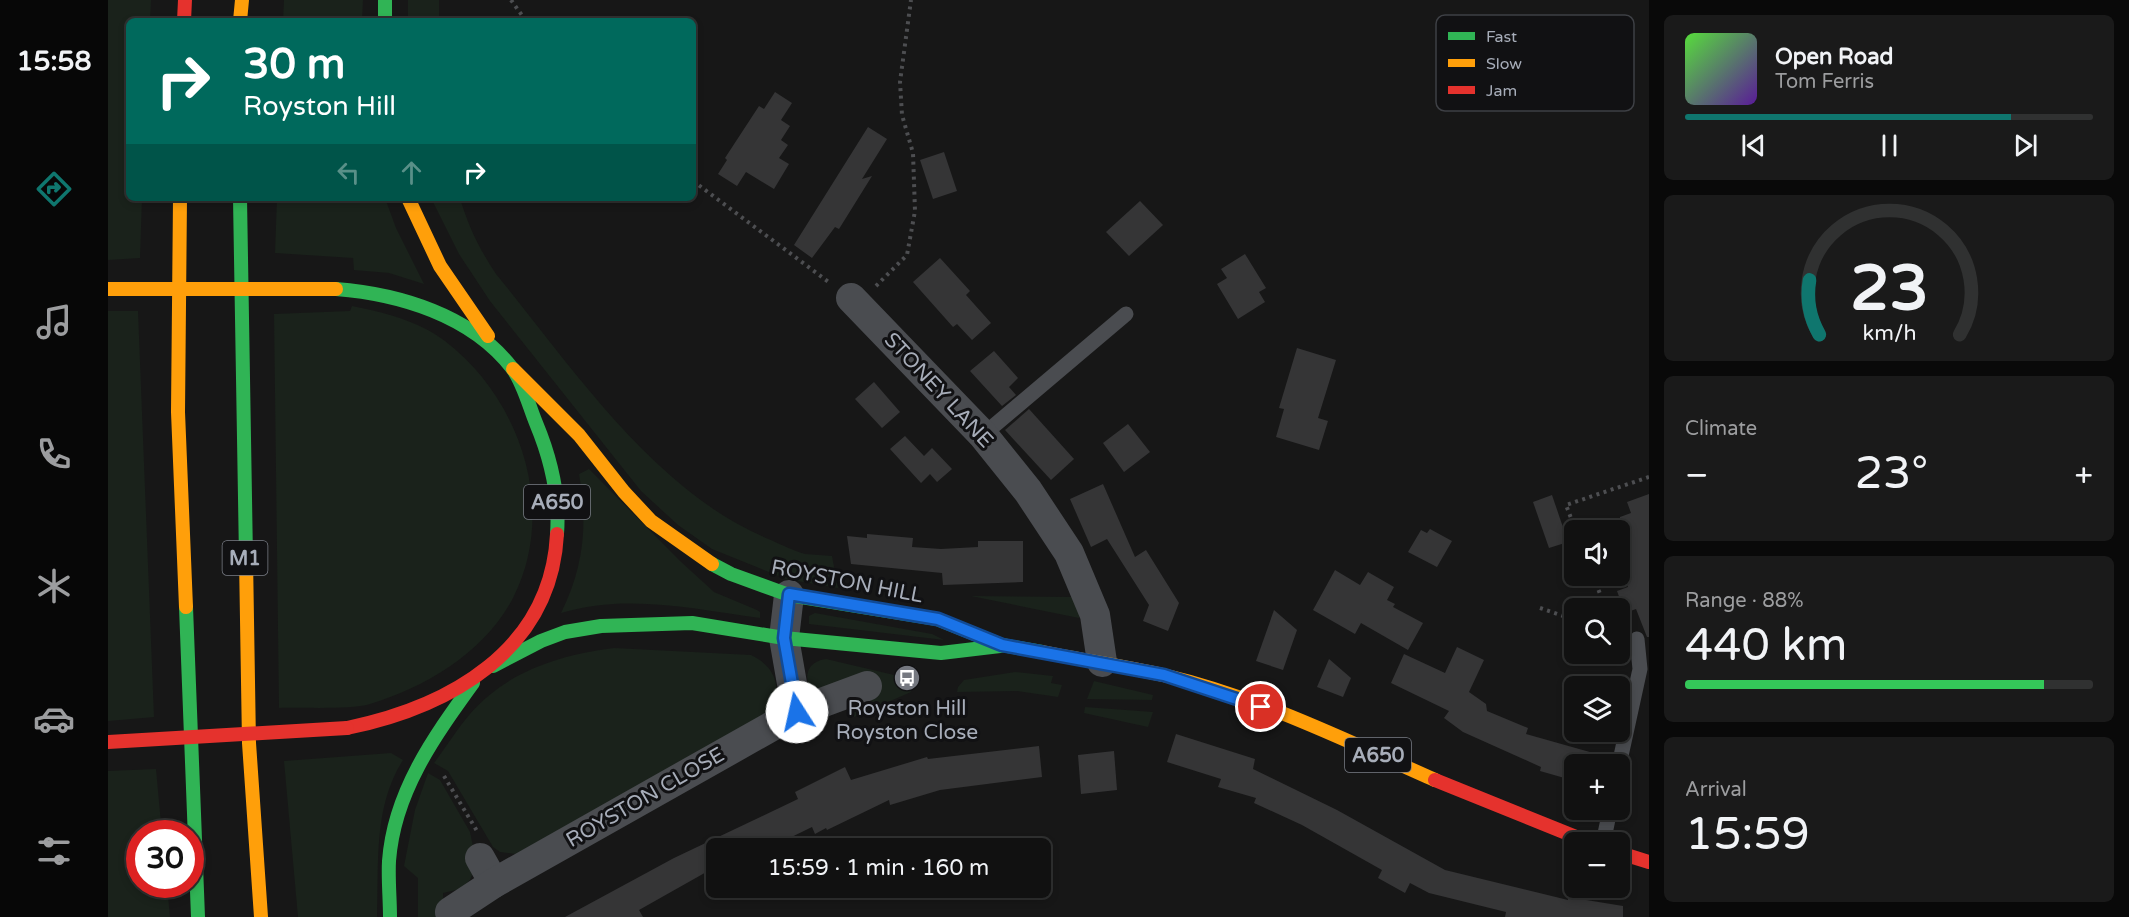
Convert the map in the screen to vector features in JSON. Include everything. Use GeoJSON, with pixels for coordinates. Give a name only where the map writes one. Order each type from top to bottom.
{"type":"FeatureCollection","features":[{"type":"Feature","properties":{"kind":"main road"},"geometry":{"type":"LineString","coordinates":[[184,0],[184,18]]}},
{"type":"Feature","properties":{"kind":"main road"},"geometry":{"type":"LineString","coordinates":[[240,18],[242,0]]}},
{"type":"Feature","properties":{"kind":"main road"},"geometry":{"type":"LineString","coordinates":[[385,0],[385,18]]}},
{"type":"Feature","properties":{"kind":"main road"},"geometry":{"type":"LineString","coordinates":[[180,201],[178,412],[198,917]]}},
{"type":"Feature","properties":{"kind":"main road","name":"M1"},"geometry":{"type":"LineString","coordinates":[[240,201],[249,743],[261,917]]}},
{"type":"Feature","properties":{"kind":"main road"},"geometry":{"type":"LineString","coordinates":[[409,201],[440,266],[509,365]]}},
{"type":"Feature","properties":{"kind":"main road","name":"A650"},"geometry":{"type":"LineString","coordinates":[[108,289],[336,289],[381,292],[422,305],[459,324],[509,365],[548,452],[557,491],[556,544],[547,584],[528,624],[482,674],[395,717],[347,728],[108,742]]}},
{"type":"Feature","properties":{"kind":"main road","name":"ROYSTON HILL"},"geometry":{"type":"LineString","coordinates":[[509,365],[579,435],[624,492],[651,521],[675,541],[731,574],[789,594],[938,619],[1002,645],[1164,675],[1242,699],[1319,729],[1466,794],[1564,832]]}},
{"type":"Feature","properties":{"kind":"main road","name":"ROYSTON HILL"},"geometry":{"type":"LineString","coordinates":[[482,674],[541,641],[565,632],[601,626],[692,623],[784,638],[941,653],[1002,645]]}},
{"type":"Feature","properties":{"kind":"main road"},"geometry":{"type":"LineString","coordinates":[[390,917],[389,861],[403,796],[426,748],[482,674]]}},
{"type":"Feature","properties":{"kind":"main road"},"geometry":{"type":"LineString","coordinates":[[1630,856],[1649,862]]}},
{"type":"Feature","properties":{"kind":"street","name":"STONEY LANE"},"geometry":{"type":"LineString","coordinates":[[854,302],[983,435],[1028,491],[1069,553],[1095,615],[1102,662]]}},
{"type":"Feature","properties":{"kind":"street"},"geometry":{"type":"LineString","coordinates":[[789,594],[784,638],[797,712]]}},
{"type":"Feature","properties":{"kind":"street","name":"ROYSTON CLOSE"},"geometry":{"type":"LineString","coordinates":[[450,912],[487,870],[797,712],[867,686]]}},
{"type":"Feature","properties":{"kind":"lane"},"geometry":{"type":"LineString","coordinates":[[983,435],[1126,314]]}},
{"type":"Feature","properties":{"kind":"lane"},"geometry":{"type":"LineString","coordinates":[[1621,754],[1640,669],[1636,639]]}},
{"type":"Feature","properties":{"kind":"path"},"geometry":{"type":"LineString","coordinates":[[511,0],[523,18]]}},
{"type":"Feature","properties":{"kind":"path"},"geometry":{"type":"LineString","coordinates":[[696,184],[854,302],[907,255],[911,241],[915,212],[914,153],[902,115],[900,82],[911,0]]}},
{"type":"Feature","properties":{"kind":"path"},"geometry":{"type":"LineString","coordinates":[[1572,520],[1566,505],[1649,477]]}},
{"type":"Feature","properties":{"kind":"path"},"geometry":{"type":"LineString","coordinates":[[1540,608],[1564,616]]}},
{"type":"Feature","properties":{"kind":"path"},"geometry":{"type":"LineString","coordinates":[[437,772],[443,776],[481,837],[487,870]]}},
{"type":"Feature","properties":{"kind":"shaded area"},"geometry":{"type":"Polygon","coordinates":[[[108,0],[151,0],[150,18],[126,18],[126,201],[142,201],[140,258],[108,260],[108,0]]]}},
{"type":"Feature","properties":{"kind":"shaded area"},"geometry":{"type":"Polygon","coordinates":[[[284,0],[363,0],[362,18],[283,18],[284,0]]]}},
{"type":"Feature","properties":{"kind":"shaded area"},"geometry":{"type":"Polygon","coordinates":[[[408,0],[439,0],[439,18],[408,18],[408,0]]]}},
{"type":"Feature","properties":{"kind":"shaded area"},"geometry":{"type":"Polygon","coordinates":[[[277,201],[386,201],[396,228],[424,284],[389,273],[354,270],[353,258],[275,253],[277,201]]]}},
{"type":"Feature","properties":{"kind":"shaded area"},"geometry":{"type":"Polygon","coordinates":[[[432,201],[461,201],[475,238],[496,274],[586,387],[653,460],[690,492],[729,519],[805,554],[832,556],[838,588],[786,579],[712,549],[678,525],[641,491],[490,301],[459,254],[432,201]]]}},
{"type":"Feature","properties":{"kind":"shaded area"},"geometry":{"type":"Polygon","coordinates":[[[352,306],[400,318],[435,334],[472,365],[494,393],[512,425],[524,458],[531,493],[532,529],[526,564],[513,598],[487,635],[452,665],[432,677],[391,697],[361,706],[279,708],[274,314],[350,311],[352,306]]]}},
{"type":"Feature","properties":{"kind":"shaded area"},"geometry":{"type":"Polygon","coordinates":[[[108,311],[138,311],[154,717],[108,721],[108,311]]]}},
{"type":"Feature","properties":{"kind":"shaded area"},"geometry":{"type":"Polygon","coordinates":[[[589,469],[714,592],[757,610],[760,612],[760,618],[685,607],[635,603],[586,607],[561,613],[575,579],[582,545],[583,510],[579,474],[589,469]]]}},
{"type":"Feature","properties":{"kind":"shaded area"},"geometry":{"type":"Polygon","coordinates":[[[971,596],[1072,597],[1080,612],[1079,618],[971,596]]]}},
{"type":"Feature","properties":{"kind":"shaded area"},"geometry":{"type":"Polygon","coordinates":[[[815,613],[932,634],[944,640],[809,624],[809,616],[815,613]]]}},
{"type":"Feature","properties":{"kind":"shaded area"},"geometry":{"type":"Polygon","coordinates":[[[614,648],[751,655],[766,665],[774,678],[776,694],[771,711],[516,854],[500,852],[493,847],[448,771],[434,763],[470,714],[485,699],[518,676],[574,655],[614,648]]]}},
{"type":"Feature","properties":{"kind":"shaded area"},"geometry":{"type":"Polygon","coordinates":[[[826,659],[907,678],[911,692],[854,717],[853,706],[822,696],[815,692],[807,680],[809,669],[820,660],[826,659]]]}},
{"type":"Feature","properties":{"kind":"shaded area"},"geometry":{"type":"Polygon","coordinates":[[[1015,672],[1053,676],[1051,683],[1062,685],[1058,697],[1017,691],[957,692],[964,680],[1015,672]]]}},
{"type":"Feature","properties":{"kind":"shaded area"},"geometry":{"type":"Polygon","coordinates":[[[1094,681],[1153,695],[1152,700],[1087,699],[1094,681]]]}},
{"type":"Feature","properties":{"kind":"shaded area"},"geometry":{"type":"Polygon","coordinates":[[[1085,707],[1153,712],[1148,727],[1084,713],[1085,707]]]}},
{"type":"Feature","properties":{"kind":"shaded area"},"geometry":{"type":"Polygon","coordinates":[[[391,753],[403,760],[393,778],[382,816],[378,856],[377,917],[298,917],[284,761],[391,753]]]}},
{"type":"Feature","properties":{"kind":"shaded area"},"geometry":{"type":"Polygon","coordinates":[[[156,769],[161,820],[126,820],[126,898],[168,898],[170,917],[108,917],[108,771],[156,769]]]}},
{"type":"Feature","properties":{"kind":"shaded area"},"geometry":{"type":"Polygon","coordinates":[[[428,773],[440,780],[470,832],[474,851],[474,870],[470,880],[460,889],[443,893],[444,917],[418,917],[418,878],[404,866],[415,810],[428,773]]]}},
{"type":"Feature","properties":{"kind":"building"},"geometry":{"type":"Polygon","coordinates":[[[775,92],[792,103],[781,120],[790,126],[781,140],[788,145],[779,158],[789,164],[774,189],[746,172],[737,186],[718,174],[727,160],[725,158],[759,106],[764,109],[775,92]]]}},
{"type":"Feature","properties":{"kind":"building"},"geometry":{"type":"Polygon","coordinates":[[[868,127],[887,139],[862,179],[872,176],[839,229],[835,227],[812,258],[794,245],[868,127]]]}},
{"type":"Feature","properties":{"kind":"building"},"geometry":{"type":"Polygon","coordinates":[[[944,152],[957,191],[933,199],[920,160],[944,152]]]}},
{"type":"Feature","properties":{"kind":"building"},"geometry":{"type":"Polygon","coordinates":[[[1140,201],[1163,225],[1129,256],[1106,232],[1140,201]]]}},
{"type":"Feature","properties":{"kind":"building"},"geometry":{"type":"Polygon","coordinates":[[[1245,254],[1266,288],[1259,292],[1265,302],[1238,319],[1217,284],[1227,278],[1221,269],[1245,254]]]}},
{"type":"Feature","properties":{"kind":"building"},"geometry":{"type":"Polygon","coordinates":[[[940,258],[970,291],[966,295],[991,323],[972,340],[957,324],[953,327],[913,282],[940,258]]]}},
{"type":"Feature","properties":{"kind":"building"},"geometry":{"type":"Polygon","coordinates":[[[1297,348],[1336,360],[1318,418],[1328,421],[1319,450],[1276,437],[1284,409],[1279,408],[1297,348]]]}},
{"type":"Feature","properties":{"kind":"building"},"geometry":{"type":"Polygon","coordinates":[[[994,351],[1018,378],[1009,387],[1016,395],[1002,406],[970,371],[994,351]]]}},
{"type":"Feature","properties":{"kind":"building"},"geometry":{"type":"Polygon","coordinates":[[[874,382],[900,412],[882,428],[855,399],[874,382]]]}},
{"type":"Feature","properties":{"kind":"building"},"geometry":{"type":"Polygon","coordinates":[[[1029,409],[1074,459],[1051,480],[1005,430],[1029,409]]]}},
{"type":"Feature","properties":{"kind":"building"},"geometry":{"type":"Polygon","coordinates":[[[1128,424],[1150,452],[1124,472],[1103,443],[1128,424]]]}},
{"type":"Feature","properties":{"kind":"building"},"geometry":{"type":"Polygon","coordinates":[[[905,436],[924,456],[932,448],[952,469],[937,482],[930,474],[921,483],[890,449],[905,436]]]}},
{"type":"Feature","properties":{"kind":"building"},"geometry":{"type":"Polygon","coordinates":[[[1103,484],[1135,557],[1146,550],[1179,603],[1168,631],[1143,621],[1149,605],[1107,539],[1091,547],[1070,499],[1103,484]]]}},
{"type":"Feature","properties":{"kind":"building"},"geometry":{"type":"Polygon","coordinates":[[[1649,494],[1649,637],[1647,637],[1636,609],[1630,611],[1630,598],[1620,598],[1617,591],[1630,586],[1630,520],[1620,520],[1620,517],[1631,513],[1627,502],[1649,494]]]}},
{"type":"Feature","properties":{"kind":"building"},"geometry":{"type":"Polygon","coordinates":[[[1552,495],[1564,530],[1564,543],[1549,548],[1533,502],[1552,495]]]}},
{"type":"Feature","properties":{"kind":"building"},"geometry":{"type":"Polygon","coordinates":[[[1430,529],[1452,541],[1437,567],[1408,552],[1421,530],[1427,533],[1430,529]]]}},
{"type":"Feature","properties":{"kind":"building"},"geometry":{"type":"Polygon","coordinates":[[[867,534],[913,538],[912,547],[941,549],[978,547],[978,541],[1023,541],[1023,582],[943,585],[942,573],[851,564],[847,536],[867,538],[867,534]]]}},
{"type":"Feature","properties":{"kind":"building"},"geometry":{"type":"Polygon","coordinates":[[[1335,570],[1360,585],[1368,572],[1394,587],[1387,600],[1395,604],[1393,607],[1423,623],[1408,650],[1361,623],[1355,634],[1313,610],[1335,570]]]}},
{"type":"Feature","properties":{"kind":"building"},"geometry":{"type":"Polygon","coordinates":[[[1274,610],[1297,630],[1283,670],[1256,661],[1274,610]]]}},
{"type":"Feature","properties":{"kind":"building"},"geometry":{"type":"Polygon","coordinates":[[[1457,647],[1484,660],[1469,692],[1486,704],[1487,711],[1528,728],[1526,734],[1597,754],[1564,754],[1564,778],[1540,771],[1541,767],[1463,732],[1444,718],[1449,711],[1391,683],[1404,654],[1445,673],[1457,647]]]}},
{"type":"Feature","properties":{"kind":"building"},"geometry":{"type":"Polygon","coordinates":[[[1329,659],[1351,678],[1343,697],[1317,687],[1329,659]]]}},
{"type":"Feature","properties":{"kind":"building"},"geometry":{"type":"Polygon","coordinates":[[[1176,734],[1255,759],[1253,769],[1337,810],[1445,870],[1568,900],[1568,898],[1574,898],[1623,906],[1623,917],[1505,917],[1506,912],[1429,893],[1410,883],[1405,893],[1378,878],[1382,870],[1302,825],[1254,803],[1256,798],[1218,787],[1221,779],[1167,762],[1176,734]]]}},
{"type":"Feature","properties":{"kind":"building"},"geometry":{"type":"Polygon","coordinates":[[[1039,746],[1042,777],[940,790],[890,805],[889,800],[815,834],[812,827],[790,838],[716,838],[798,799],[795,792],[845,767],[851,780],[927,757],[928,759],[1039,746]]]}},
{"type":"Feature","properties":{"kind":"building"},"geometry":{"type":"Polygon","coordinates":[[[1114,751],[1117,790],[1081,794],[1078,755],[1114,751]]]}},
{"type":"Feature","properties":{"kind":"building"},"geometry":{"type":"Polygon","coordinates":[[[706,843],[706,872],[639,910],[643,917],[565,917],[706,843]]]}},
{"type":"Feature","properties":{"kind":"traffic: fast"},"geometry":{"type":"LineString","coordinates":[[385,0],[385,18]]}},
{"type":"Feature","properties":{"kind":"traffic: fast"},"geometry":{"type":"LineString","coordinates":[[240,201],[246,558]]}},
{"type":"Feature","properties":{"kind":"traffic: fast"},"geometry":{"type":"LineString","coordinates":[[336,289],[384,296],[432,310],[476,334],[512,368],[526,394],[550,464],[556,491],[557,534]]}},
{"type":"Feature","properties":{"kind":"traffic: fast"},"geometry":{"type":"LineString","coordinates":[[712,564],[731,574],[789,595],[937,619],[1002,645],[1042,652]]}},
{"type":"Feature","properties":{"kind":"traffic: fast"},"geometry":{"type":"LineString","coordinates":[[186,607],[198,917]]}},
{"type":"Feature","properties":{"kind":"traffic: fast"},"geometry":{"type":"LineString","coordinates":[[493,666],[541,641],[565,632],[601,626],[692,623],[784,638],[941,653],[1000,646]]}},
{"type":"Feature","properties":{"kind":"traffic: fast"},"geometry":{"type":"LineString","coordinates":[[390,917],[389,861],[392,836],[407,789],[418,766],[444,724],[473,683]]}},
{"type":"Feature","properties":{"kind":"traffic: slow"},"geometry":{"type":"LineString","coordinates":[[240,18],[242,0]]}},
{"type":"Feature","properties":{"kind":"traffic: slow"},"geometry":{"type":"LineString","coordinates":[[180,201],[178,412],[186,607]]}},
{"type":"Feature","properties":{"kind":"traffic: slow"},"geometry":{"type":"LineString","coordinates":[[409,201],[440,266],[488,336]]}},
{"type":"Feature","properties":{"kind":"traffic: slow"},"geometry":{"type":"LineString","coordinates":[[108,289],[336,289]]}},
{"type":"Feature","properties":{"kind":"traffic: slow"},"geometry":{"type":"LineString","coordinates":[[513,369],[579,435],[624,492],[651,521],[712,564]]}},
{"type":"Feature","properties":{"kind":"traffic: slow"},"geometry":{"type":"LineString","coordinates":[[246,558],[249,743],[261,917]]}},
{"type":"Feature","properties":{"kind":"traffic: slow"},"geometry":{"type":"LineString","coordinates":[[1042,652],[1163,675],[1233,695],[1302,721],[1435,780]]}},
{"type":"Feature","properties":{"kind":"traffic: jam"},"geometry":{"type":"LineString","coordinates":[[184,18],[185,0]]}},
{"type":"Feature","properties":{"kind":"traffic: jam"},"geometry":{"type":"LineString","coordinates":[[347,728],[422,705],[457,688],[488,667],[515,641],[536,611],[550,575],[557,534]]}},
{"type":"Feature","properties":{"kind":"traffic: jam"},"geometry":{"type":"LineString","coordinates":[[108,742],[347,728]]}},
{"type":"Feature","properties":{"kind":"traffic: jam"},"geometry":{"type":"LineString","coordinates":[[1435,780],[1564,832]]}},
{"type":"Feature","properties":{"kind":"traffic: jam"},"geometry":{"type":"LineString","coordinates":[[1630,856],[1649,862]]}},
{"type":"Feature","properties":{"kind":"place","name":"Royston Hill Royston Close"},"geometry":{"type":"Point","coordinates":[907,678]}},
{"type":"Feature","properties":{"kind":"route"},"geometry":{"type":"LineString","coordinates":[[797,712],[784,638],[789,594],[938,619],[1002,645],[1164,675],[1261,707]]}}]}
